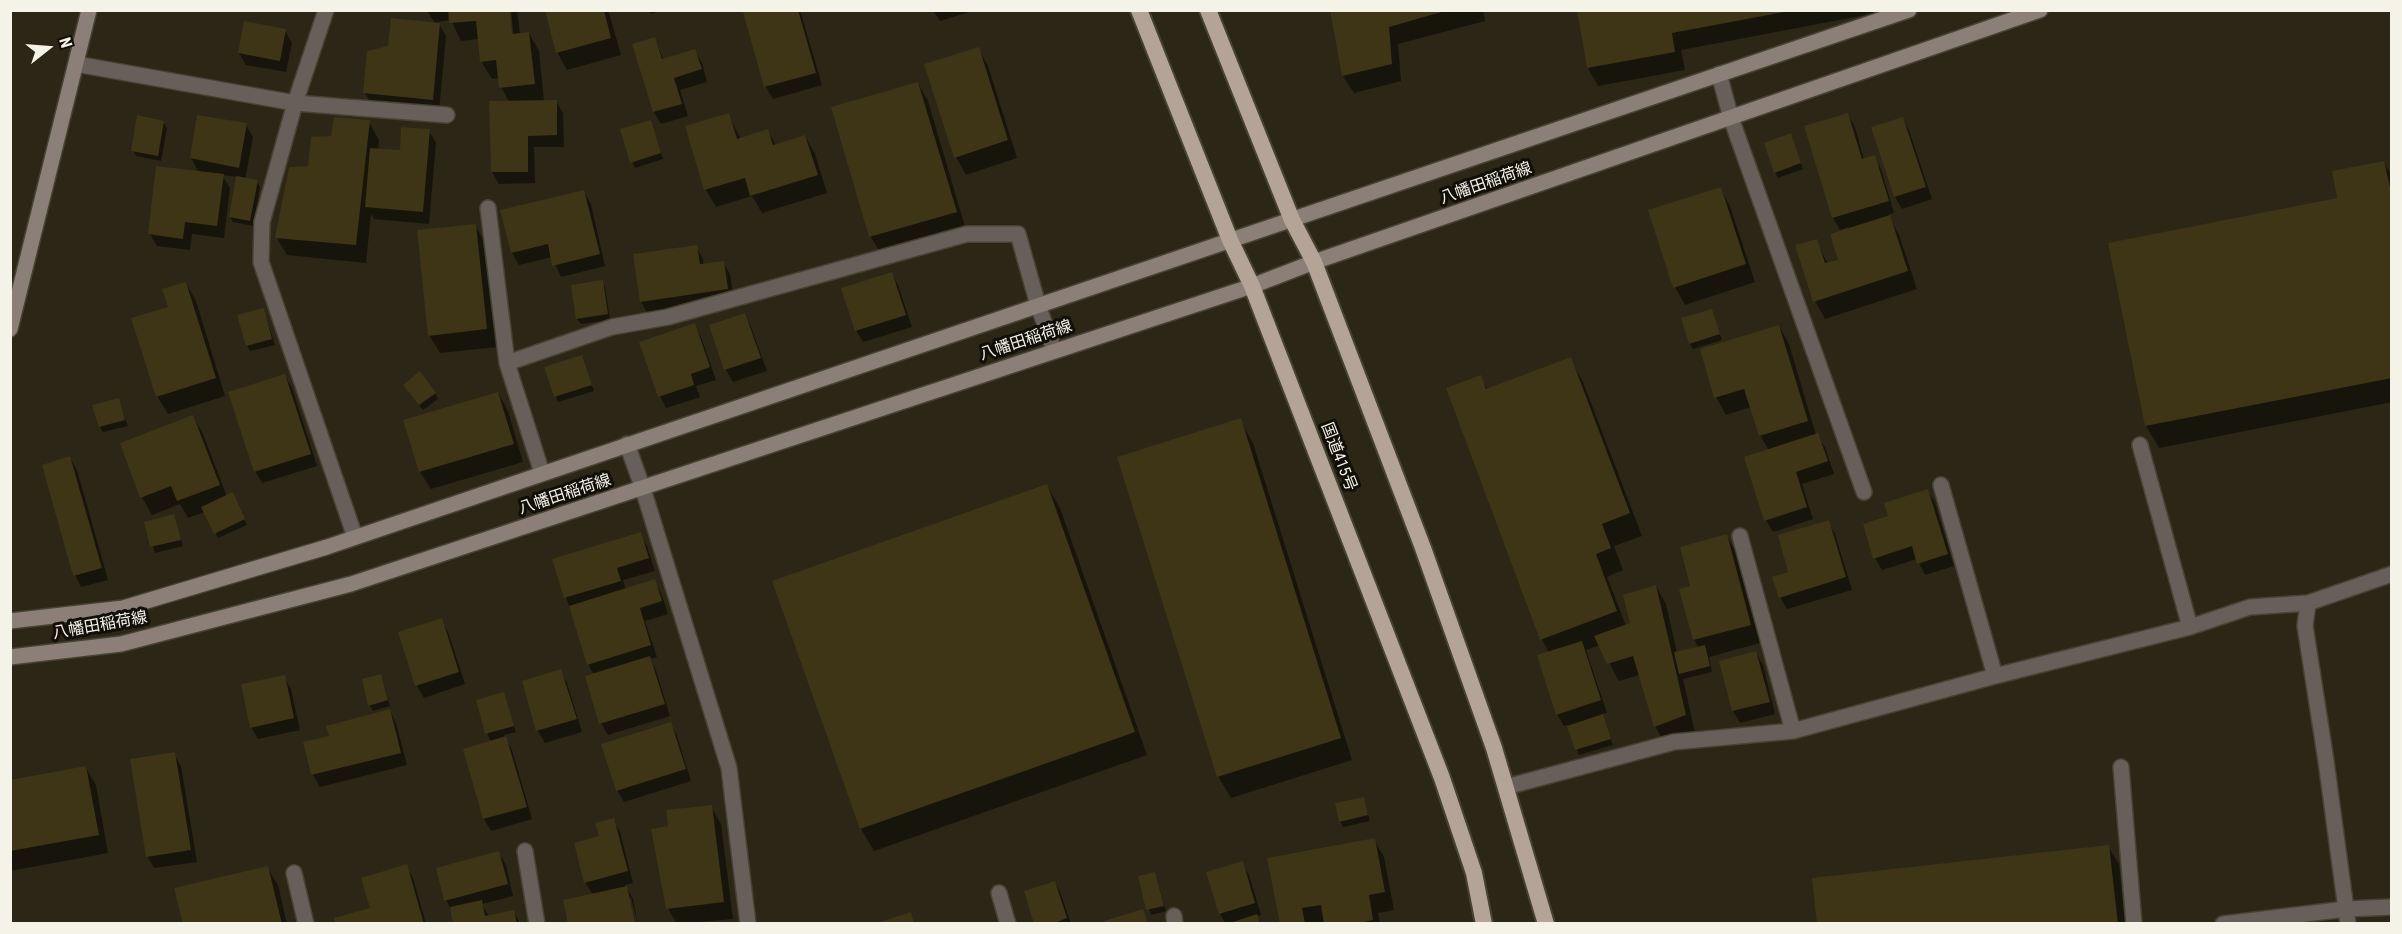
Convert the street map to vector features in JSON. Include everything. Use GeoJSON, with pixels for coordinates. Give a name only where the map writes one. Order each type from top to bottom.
{"type":"FeatureCollection","features":[{"type":"Feature","properties":{"kind":"highway","name":"国道415号"},"geometry":{"type":"LineString","coordinates":[[1138,10],[1230,240],[1252,286],[1442,778],[1474,873],[1484,924]]}},
{"type":"Feature","properties":{"kind":"highway"},"geometry":{"type":"LineString","coordinates":[[1209,10],[1292,220],[1314,262],[1423,548],[1506,787],[1546,924]]}},
{"type":"Feature","properties":{"kind":"main road"},"geometry":{"type":"LineString","coordinates":[[10,329],[89,10]]}},
{"type":"Feature","properties":{"kind":"main road","name":"八幡田稲荷線"},"geometry":{"type":"LineString","coordinates":[[10,621],[123,608],[356,537],[1909,10]]}},
{"type":"Feature","properties":{"kind":"main road","name":"八幡田稲荷線"},"geometry":{"type":"LineString","coordinates":[[10,657],[121,644],[339,587],[643,489],[1054,350],[1252,286],[1314,262],[2040,10]]}},
{"type":"Feature","properties":{"kind":"street"},"geometry":{"type":"LineString","coordinates":[[326,10],[295,103],[261,222],[261,262],[356,537]]}},
{"type":"Feature","properties":{"kind":"street"},"geometry":{"type":"LineString","coordinates":[[76,64],[295,103],[447,115]]}},
{"type":"Feature","properties":{"kind":"street"},"geometry":{"type":"LineString","coordinates":[[1719,74],[1731,118],[1864,492]]}},
{"type":"Feature","properties":{"kind":"street"},"geometry":{"type":"LineString","coordinates":[[488,208],[507,363],[543,473]]}},
{"type":"Feature","properties":{"kind":"street"},"geometry":{"type":"LineString","coordinates":[[507,363],[612,327],[668,317],[967,234],[1018,234],[1038,305],[1054,350]]}},
{"type":"Feature","properties":{"kind":"street"},"geometry":{"type":"LineString","coordinates":[[627,444],[729,768],[748,924]]}},
{"type":"Feature","properties":{"kind":"street"},"geometry":{"type":"LineString","coordinates":[[2140,445],[2190,627]]}},
{"type":"Feature","properties":{"kind":"street"},"geometry":{"type":"LineString","coordinates":[[1941,485],[1995,676]]}},
{"type":"Feature","properties":{"kind":"street"},"geometry":{"type":"LineString","coordinates":[[1740,536],[1793,731]]}},
{"type":"Feature","properties":{"kind":"street"},"geometry":{"type":"LineString","coordinates":[[1506,787],[1674,742],[1793,731],[1995,676],[2190,627],[2250,607],[2308,603],[2391,574]]}},
{"type":"Feature","properties":{"kind":"street"},"geometry":{"type":"LineString","coordinates":[[2308,603],[2305,626],[2347,916]]}},
{"type":"Feature","properties":{"kind":"street"},"geometry":{"type":"LineString","coordinates":[[2121,767],[2134,924]]}},
{"type":"Feature","properties":{"kind":"street"},"geometry":{"type":"LineString","coordinates":[[525,851],[537,924]]}},
{"type":"Feature","properties":{"kind":"street"},"geometry":{"type":"LineString","coordinates":[[294,873],[306,924]]}},
{"type":"Feature","properties":{"kind":"street"},"geometry":{"type":"LineString","coordinates":[[999,893],[1008,924]]}},
{"type":"Feature","properties":{"kind":"street"},"geometry":{"type":"LineString","coordinates":[[2223,924],[2347,916],[2391,907]]}},
{"type":"Feature","properties":{"kind":"building"},"geometry":{"type":"Polygon","coordinates":[[[448,10],[510,10],[512,34],[529,32],[535,84],[499,88],[496,60],[480,62],[476,21],[449,23],[448,10]]]}},
{"type":"Feature","properties":{"kind":"building"},"geometry":{"type":"Polygon","coordinates":[[[545,10],[604,10],[611,38],[556,53],[545,10]]]}},
{"type":"Feature","properties":{"kind":"building"},"geometry":{"type":"Polygon","coordinates":[[[798,10],[816,73],[764,87],[743,12],[798,10]]]}},
{"type":"Feature","properties":{"kind":"building"},"geometry":{"type":"Polygon","coordinates":[[[1330,10],[1445,11],[1389,27],[1392,64],[1342,76],[1330,10]]]}},
{"type":"Feature","properties":{"kind":"building"},"geometry":{"type":"Polygon","coordinates":[[[1577,10],[1784,10],[1784,12],[1672,33],[1675,52],[1587,68],[1577,10]]]}},
{"type":"Feature","properties":{"kind":"building"},"geometry":{"type":"Polygon","coordinates":[[[391,18],[440,23],[433,100],[363,93],[367,51],[388,46],[391,18]]]}},
{"type":"Feature","properties":{"kind":"building"},"geometry":{"type":"Polygon","coordinates":[[[244,21],[286,29],[280,61],[238,53],[244,21]]]}},
{"type":"Feature","properties":{"kind":"building"},"geometry":{"type":"Polygon","coordinates":[[[655,37],[662,59],[695,49],[702,69],[674,78],[682,104],[653,112],[632,44],[655,37]]]}},
{"type":"Feature","properties":{"kind":"building"},"geometry":{"type":"Polygon","coordinates":[[[979,47],[1008,140],[954,158],[924,64],[979,47]]]}},
{"type":"Feature","properties":{"kind":"building"},"geometry":{"type":"Polygon","coordinates":[[[918,82],[957,212],[869,237],[831,107],[918,82]]]}},
{"type":"Feature","properties":{"kind":"building"},"geometry":{"type":"Polygon","coordinates":[[[557,100],[557,135],[528,136],[528,172],[491,172],[489,101],[557,100]]]}},
{"type":"Feature","properties":{"kind":"building"},"geometry":{"type":"Polygon","coordinates":[[[729,113],[737,139],[768,129],[773,145],[805,135],[818,175],[750,196],[745,178],[704,190],[685,126],[729,113]]]}},
{"type":"Feature","properties":{"kind":"building"},"geometry":{"type":"Polygon","coordinates":[[[1848,113],[1862,159],[1875,155],[1889,201],[1832,218],[1804,126],[1848,113]]]}},
{"type":"Feature","properties":{"kind":"building"},"geometry":{"type":"Polygon","coordinates":[[[137,115],[164,121],[158,156],[131,151],[137,115]]]}},
{"type":"Feature","properties":{"kind":"building"},"geometry":{"type":"Polygon","coordinates":[[[197,115],[247,123],[239,168],[190,158],[197,115]]]}},
{"type":"Feature","properties":{"kind":"building"},"geometry":{"type":"Polygon","coordinates":[[[334,117],[370,120],[356,245],[275,238],[289,167],[308,166],[311,137],[331,136],[334,117]]]}},
{"type":"Feature","properties":{"kind":"building"},"geometry":{"type":"Polygon","coordinates":[[[1903,117],[1926,187],[1894,197],[1871,127],[1903,117]]]}},
{"type":"Feature","properties":{"kind":"building"},"geometry":{"type":"Polygon","coordinates":[[[651,120],[661,153],[630,163],[620,129],[651,120]]]}},
{"type":"Feature","properties":{"kind":"building"},"geometry":{"type":"Polygon","coordinates":[[[401,127],[430,129],[423,212],[365,207],[370,148],[400,150],[401,127]]]}},
{"type":"Feature","properties":{"kind":"building"},"geometry":{"type":"Polygon","coordinates":[[[1791,133],[1801,163],[1774,173],[1764,143],[1791,133]]]}},
{"type":"Feature","properties":{"kind":"building"},"geometry":{"type":"Polygon","coordinates":[[[2384,161],[2392,196],[2392,378],[2145,426],[2108,243],[2337,198],[2332,171],[2384,161]]]}},
{"type":"Feature","properties":{"kind":"building"},"geometry":{"type":"Polygon","coordinates":[[[156,166],[224,174],[217,226],[185,222],[183,239],[148,234],[156,166]]]}},
{"type":"Feature","properties":{"kind":"building"},"geometry":{"type":"Polygon","coordinates":[[[236,176],[258,180],[250,221],[229,217],[236,176]]]}},
{"type":"Feature","properties":{"kind":"building"},"geometry":{"type":"Polygon","coordinates":[[[1721,187],[1746,264],[1673,288],[1648,210],[1721,187]]]}},
{"type":"Feature","properties":{"kind":"building"},"geometry":{"type":"Polygon","coordinates":[[[584,190],[600,254],[552,266],[548,244],[511,253],[500,210],[584,190]]]}},
{"type":"Feature","properties":{"kind":"building"},"geometry":{"type":"Polygon","coordinates":[[[1890,215],[1908,271],[1813,302],[1795,245],[1817,239],[1825,263],[1838,260],[1830,234],[1890,215]]]}},
{"type":"Feature","properties":{"kind":"building"},"geometry":{"type":"Polygon","coordinates":[[[476,224],[487,329],[428,336],[417,230],[476,224]]]}},
{"type":"Feature","properties":{"kind":"building"},"geometry":{"type":"Polygon","coordinates":[[[697,245],[700,264],[724,261],[728,289],[640,302],[633,254],[697,245]]]}},
{"type":"Feature","properties":{"kind":"building"},"geometry":{"type":"Polygon","coordinates":[[[892,272],[906,315],[855,331],[841,288],[892,272]]]}},
{"type":"Feature","properties":{"kind":"building"},"geometry":{"type":"Polygon","coordinates":[[[603,280],[608,314],[576,319],[571,285],[603,280]]]}},
{"type":"Feature","properties":{"kind":"building"},"geometry":{"type":"Polygon","coordinates":[[[186,282],[216,378],[156,397],[131,318],[168,307],[162,289],[186,282]]]}},
{"type":"Feature","properties":{"kind":"building"},"geometry":{"type":"Polygon","coordinates":[[[264,308],[272,339],[246,346],[237,315],[264,308]]]}},
{"type":"Feature","properties":{"kind":"building"},"geometry":{"type":"Polygon","coordinates":[[[1712,309],[1720,334],[1689,344],[1681,318],[1712,309]]]}},
{"type":"Feature","properties":{"kind":"building"},"geometry":{"type":"Polygon","coordinates":[[[745,313],[761,358],[724,370],[709,325],[745,313]]]}},
{"type":"Feature","properties":{"kind":"building"},"geometry":{"type":"Polygon","coordinates":[[[695,323],[710,367],[691,374],[694,385],[658,397],[639,342],[695,323]]]}},
{"type":"Feature","properties":{"kind":"building"},"geometry":{"type":"Polygon","coordinates":[[[1779,325],[1808,421],[1759,436],[1744,389],[1714,398],[1700,349],[1779,325]]]}},
{"type":"Feature","properties":{"kind":"building"},"geometry":{"type":"Polygon","coordinates":[[[582,355],[592,385],[554,397],[544,367],[582,355]]]}},
{"type":"Feature","properties":{"kind":"building"},"geometry":{"type":"Polygon","coordinates":[[[1571,357],[1630,513],[1602,524],[1611,548],[1596,554],[1617,611],[1540,640],[1446,388],[1481,375],[1486,389],[1571,357]]]}},
{"type":"Feature","properties":{"kind":"building"},"geometry":{"type":"Polygon","coordinates":[[[420,371],[436,393],[419,405],[403,385],[420,371]]]}},
{"type":"Feature","properties":{"kind":"building"},"geometry":{"type":"Polygon","coordinates":[[[285,374],[311,454],[254,472],[228,392],[285,374]]]}},
{"type":"Feature","properties":{"kind":"building"},"geometry":{"type":"Polygon","coordinates":[[[498,392],[514,444],[419,472],[403,420],[498,392]]]}},
{"type":"Feature","properties":{"kind":"building"},"geometry":{"type":"Polygon","coordinates":[[[119,398],[125,420],[99,427],[92,405],[119,398]]]}},
{"type":"Feature","properties":{"kind":"building"},"geometry":{"type":"Polygon","coordinates":[[[193,415],[220,485],[177,501],[171,486],[140,498],[120,443],[193,415]]]}},
{"type":"Feature","properties":{"kind":"building"},"geometry":{"type":"Polygon","coordinates":[[[1241,418],[1341,738],[1217,777],[1117,457],[1241,418]]]}},
{"type":"Feature","properties":{"kind":"building"},"geometry":{"type":"Polygon","coordinates":[[[1818,433],[1828,461],[1796,472],[1807,507],[1764,521],[1744,457],[1818,433]]]}},
{"type":"Feature","properties":{"kind":"building"},"geometry":{"type":"Polygon","coordinates":[[[70,456],[102,568],[73,576],[42,465],[70,456]]]}},
{"type":"Feature","properties":{"kind":"building"},"geometry":{"type":"Polygon","coordinates":[[[1047,484],[1135,732],[860,829],[772,581],[1047,484]]]}},
{"type":"Feature","properties":{"kind":"building"},"geometry":{"type":"Polygon","coordinates":[[[1928,489],[1948,554],[1917,564],[1912,546],[1873,559],[1863,524],[1888,516],[1884,503],[1928,489]]]}},
{"type":"Feature","properties":{"kind":"building"},"geometry":{"type":"Polygon","coordinates":[[[233,492],[245,519],[214,534],[201,507],[233,492]]]}},
{"type":"Feature","properties":{"kind":"building"},"geometry":{"type":"Polygon","coordinates":[[[174,514],[181,540],[150,547],[144,522],[174,514]]]}},
{"type":"Feature","properties":{"kind":"building"},"geometry":{"type":"Polygon","coordinates":[[[1829,520],[1846,577],[1779,598],[1772,577],[1788,572],[1778,535],[1829,520]]]}},
{"type":"Feature","properties":{"kind":"building"},"geometry":{"type":"Polygon","coordinates":[[[641,532],[649,558],[617,568],[621,581],[564,598],[552,559],[641,532]]]}},
{"type":"Feature","properties":{"kind":"building"},"geometry":{"type":"Polygon","coordinates":[[[1727,534],[1751,625],[1693,640],[1679,589],[1690,586],[1680,547],[1727,534]]]}},
{"type":"Feature","properties":{"kind":"building"},"geometry":{"type":"Polygon","coordinates":[[[655,579],[662,601],[640,608],[651,645],[587,665],[569,606],[655,579]]]}},
{"type":"Feature","properties":{"kind":"building"},"geometry":{"type":"Polygon","coordinates":[[[1656,585],[1686,715],[1654,727],[1633,656],[1607,664],[1594,636],[1630,623],[1623,595],[1656,585]]]}},
{"type":"Feature","properties":{"kind":"building"},"geometry":{"type":"Polygon","coordinates":[[[442,618],[459,672],[415,686],[398,632],[442,618]]]}},
{"type":"Feature","properties":{"kind":"building"},"geometry":{"type":"Polygon","coordinates":[[[1582,641],[1601,700],[1556,715],[1537,655],[1582,641]]]}},
{"type":"Feature","properties":{"kind":"building"},"geometry":{"type":"Polygon","coordinates":[[[1705,645],[1710,666],[1679,674],[1674,652],[1705,645]]]}},
{"type":"Feature","properties":{"kind":"building"},"geometry":{"type":"Polygon","coordinates":[[[1756,651],[1770,702],[1732,711],[1719,661],[1756,651]]]}},
{"type":"Feature","properties":{"kind":"building"},"geometry":{"type":"Polygon","coordinates":[[[650,656],[665,704],[599,724],[585,676],[650,656]]]}},
{"type":"Feature","properties":{"kind":"building"},"geometry":{"type":"Polygon","coordinates":[[[561,669],[577,719],[536,731],[522,681],[561,669]]]}},
{"type":"Feature","properties":{"kind":"building"},"geometry":{"type":"Polygon","coordinates":[[[381,674],[388,700],[368,706],[362,679],[381,674]]]}},
{"type":"Feature","properties":{"kind":"building"},"geometry":{"type":"Polygon","coordinates":[[[285,675],[294,718],[250,728],[241,684],[285,675]]]}},
{"type":"Feature","properties":{"kind":"building"},"geometry":{"type":"Polygon","coordinates":[[[504,692],[514,726],[485,734],[476,700],[504,692]]]}},
{"type":"Feature","properties":{"kind":"building"},"geometry":{"type":"Polygon","coordinates":[[[390,709],[401,753],[311,775],[303,742],[329,736],[326,726],[390,709]]]}},
{"type":"Feature","properties":{"kind":"building"},"geometry":{"type":"Polygon","coordinates":[[[1603,714],[1611,739],[1575,750],[1567,726],[1603,714]]]}},
{"type":"Feature","properties":{"kind":"building"},"geometry":{"type":"Polygon","coordinates":[[[671,722],[686,769],[616,791],[601,744],[671,722]]]}},
{"type":"Feature","properties":{"kind":"building"},"geometry":{"type":"Polygon","coordinates":[[[506,736],[527,807],[483,819],[463,749],[506,736]]]}},
{"type":"Feature","properties":{"kind":"building"},"geometry":{"type":"Polygon","coordinates":[[[175,752],[191,850],[146,857],[130,759],[175,752]]]}},
{"type":"Feature","properties":{"kind":"building"},"geometry":{"type":"Polygon","coordinates":[[[86,766],[99,835],[10,851],[10,780],[86,766]]]}},
{"type":"Feature","properties":{"kind":"building"},"geometry":{"type":"Polygon","coordinates":[[[1364,797],[1368,815],[1339,822],[1335,803],[1364,797]]]}},
{"type":"Feature","properties":{"kind":"building"},"geometry":{"type":"Polygon","coordinates":[[[712,805],[724,902],[666,909],[651,829],[668,826],[666,810],[712,805]]]}},
{"type":"Feature","properties":{"kind":"building"},"geometry":{"type":"Polygon","coordinates":[[[614,818],[628,871],[584,883],[574,843],[599,836],[595,823],[614,818]]]}},
{"type":"Feature","properties":{"kind":"building"},"geometry":{"type":"Polygon","coordinates":[[[1375,838],[1385,892],[1369,895],[1373,920],[1356,924],[1324,924],[1321,905],[1302,908],[1305,924],[1280,924],[1267,858],[1375,838]]]}},
{"type":"Feature","properties":{"kind":"building"},"geometry":{"type":"Polygon","coordinates":[[[2109,845],[2118,924],[1817,924],[1812,878],[2109,845]]]}},
{"type":"Feature","properties":{"kind":"building"},"geometry":{"type":"Polygon","coordinates":[[[499,851],[508,884],[444,901],[436,868],[499,851]]]}},
{"type":"Feature","properties":{"kind":"building"},"geometry":{"type":"Polygon","coordinates":[[[1243,861],[1255,903],[1219,914],[1206,872],[1243,861]]]}},
{"type":"Feature","properties":{"kind":"building"},"geometry":{"type":"Polygon","coordinates":[[[407,864],[424,924],[336,924],[334,918],[370,908],[361,878],[407,864]]]}},
{"type":"Feature","properties":{"kind":"building"},"geometry":{"type":"Polygon","coordinates":[[[268,866],[282,924],[183,924],[174,888],[268,866]]]}},
{"type":"Feature","properties":{"kind":"building"},"geometry":{"type":"Polygon","coordinates":[[[1155,872],[1164,906],[1146,910],[1138,876],[1155,872]]]}},
{"type":"Feature","properties":{"kind":"building"},"geometry":{"type":"Polygon","coordinates":[[[1055,881],[1067,918],[1052,924],[1034,924],[1024,891],[1055,881]]]}},
{"type":"Feature","properties":{"kind":"building"},"geometry":{"type":"Polygon","coordinates":[[[627,886],[635,924],[568,924],[563,900],[627,886]]]}},
{"type":"Feature","properties":{"kind":"building"},"geometry":{"type":"Polygon","coordinates":[[[482,900],[485,916],[514,910],[517,924],[453,924],[450,907],[482,900]]]}},
{"type":"Feature","properties":{"kind":"building"},"geometry":{"type":"Polygon","coordinates":[[[1143,909],[1148,924],[1104,924],[1104,921],[1143,909]]]}},
{"type":"Feature","properties":{"kind":"building"},"geometry":{"type":"Polygon","coordinates":[[[911,912],[914,924],[877,924],[877,923],[911,912]]]}},
{"type":"Feature","properties":{"kind":"building"},"geometry":{"type":"Polygon","coordinates":[[[1257,914],[1260,924],[1230,924],[1230,923],[1257,914]]]}}]}
